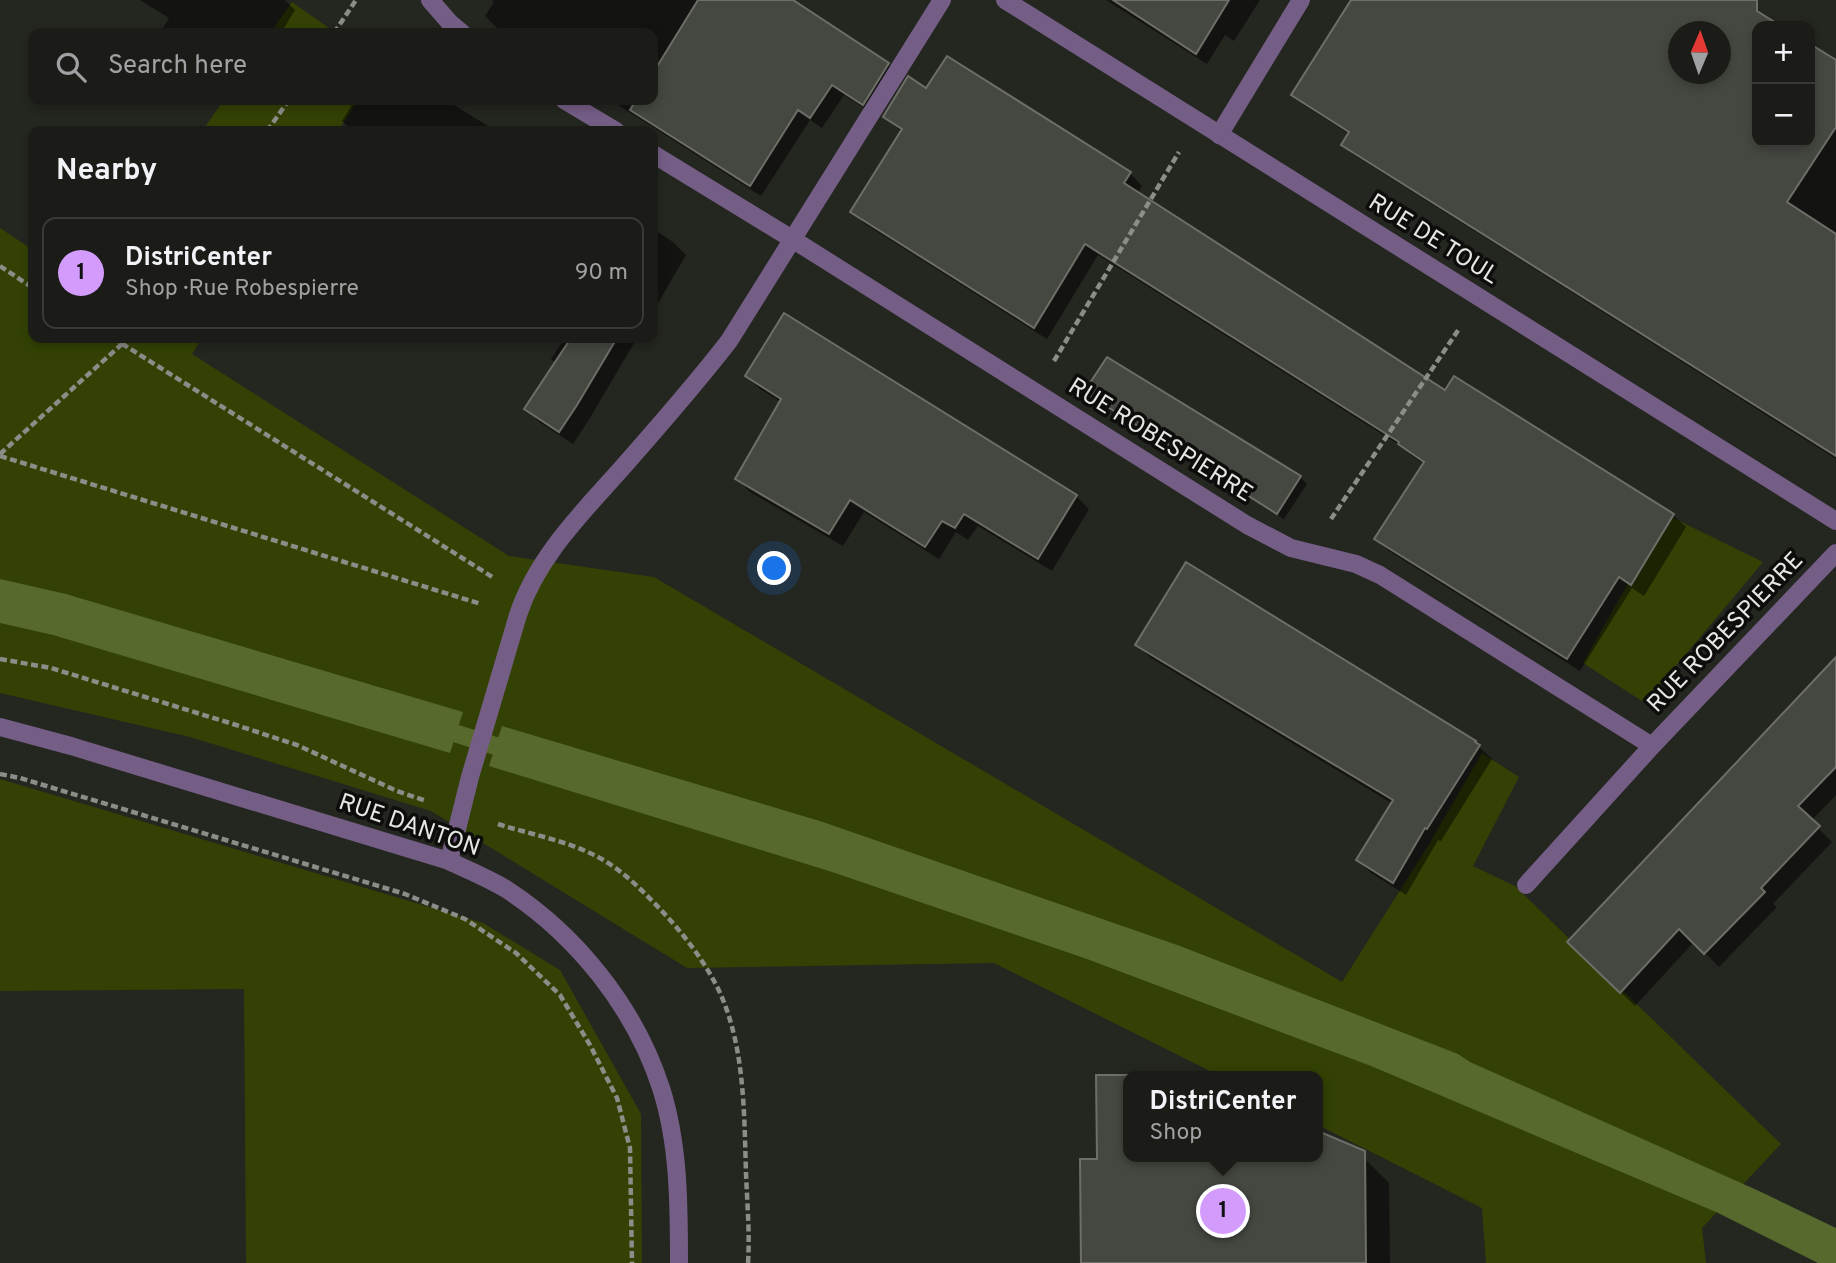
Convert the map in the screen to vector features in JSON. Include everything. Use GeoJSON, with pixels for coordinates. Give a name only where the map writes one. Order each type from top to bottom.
{"type":"FeatureCollection","features":[{"type":"Feature","properties":{"kind":"street"},"geometry":{"type":"LineString","coordinates":[[430,0],[456,28]]}},
{"type":"Feature","properties":{"kind":"street"},"geometry":{"type":"LineString","coordinates":[[449,861],[470,777],[518,615],[539,568],[565,532],[692,389],[729,341],[942,0]]}},
{"type":"Feature","properties":{"kind":"street","name":"RUE DE TOUL"},"geometry":{"type":"LineString","coordinates":[[1005,0],[1836,521]]}},
{"type":"Feature","properties":{"kind":"street"},"geometry":{"type":"LineString","coordinates":[[1220,135],[1301,0]]}},
{"type":"Feature","properties":{"kind":"street"},"geometry":{"type":"LineString","coordinates":[[572,105],[608,126]]}},
{"type":"Feature","properties":{"kind":"street","name":"RUE ROBESPIERRE"},"geometry":{"type":"LineString","coordinates":[[658,157],[1247,525],[1291,548],[1356,564],[1380,575],[1652,746]]}},
{"type":"Feature","properties":{"kind":"street","name":"RUE ROBESPIERRE"},"geometry":{"type":"LineString","coordinates":[[1526,885],[1652,746],[1836,553]]}},
{"type":"Feature","properties":{"kind":"street","name":"RUE DANTON"},"geometry":{"type":"LineString","coordinates":[[0,727],[449,861],[480,874],[533,908],[584,955],[629,1017],[661,1088],[670,1125],[678,1194],[679,1263]]}},
{"type":"Feature","properties":{"kind":"path"},"geometry":{"type":"LineString","coordinates":[[337,28],[356,0]]}},
{"type":"Feature","properties":{"kind":"path"},"geometry":{"type":"LineString","coordinates":[[271,126],[285,105]]}},
{"type":"Feature","properties":{"kind":"path"},"geometry":{"type":"LineString","coordinates":[[1035,392],[1198,121]]}},
{"type":"Feature","properties":{"kind":"path"},"geometry":{"type":"LineString","coordinates":[[0,267],[28,285]]}},
{"type":"Feature","properties":{"kind":"path"},"geometry":{"type":"LineString","coordinates":[[1310,552],[1479,298]]}},
{"type":"Feature","properties":{"kind":"path"},"geometry":{"type":"LineString","coordinates":[[0,455],[122,344],[524,597]]}},
{"type":"Feature","properties":{"kind":"path"},"geometry":{"type":"LineString","coordinates":[[0,455],[518,615]]}},
{"type":"Feature","properties":{"kind":"path"},"geometry":{"type":"LineString","coordinates":[[0,774],[405,894],[465,919],[516,953],[560,995],[617,1098],[630,1148],[632,1263]]}},
{"type":"Feature","properties":{"kind":"shaded area"},"geometry":{"type":"Polygon","coordinates":[[[292,2],[329,28],[274,28],[292,2]]]}},
{"type":"Feature","properties":{"kind":"shaded area"},"geometry":{"type":"Polygon","coordinates":[[[220,105],[355,105],[341,126],[206,126],[220,105]]]}},
{"type":"Feature","properties":{"kind":"shaded area"},"geometry":{"type":"Polygon","coordinates":[[[0,228],[28,247],[28,343],[199,343],[192,354],[509,556],[654,577],[1342,982],[1428,846],[1482,753],[1519,777],[1473,866],[1515,886],[1781,1144],[1702,1228],[1706,1263],[1486,1263],[1482,1208],[1323,1128],[1323,1071],[1210,1071],[994,963],[687,968],[431,811],[190,737],[0,693],[0,228]]]}},
{"type":"Feature","properties":{"kind":"shaded area"},"geometry":{"type":"Polygon","coordinates":[[[1667,515],[1763,562],[1645,703],[1583,663],[1667,515]]]}},
{"type":"Feature","properties":{"kind":"shaded area"},"geometry":{"type":"Polygon","coordinates":[[[0,579],[66,594],[463,712],[450,753],[53,635],[0,623],[0,579]]]}},
{"type":"Feature","properties":{"kind":"shaded area"},"geometry":{"type":"Polygon","coordinates":[[[502,726],[823,822],[1180,946],[1458,1054],[1470,1062],[1836,1228],[1836,1263],[1818,1263],[1716,1212],[1371,1066],[1087,959],[832,872],[489,766],[502,726]]]}},
{"type":"Feature","properties":{"kind":"shaded area"},"geometry":{"type":"Polygon","coordinates":[[[0,779],[483,923],[560,970],[641,1114],[642,1263],[246,1263],[244,989],[0,991],[0,779]]]}},
{"type":"Feature","properties":{"kind":"building"},"geometry":{"type":"Polygon","coordinates":[[[698,0],[793,0],[889,63],[863,105],[832,85],[810,118],[798,110],[750,186],[630,110],[633,105],[658,105],[658,65],[698,0]]]}},
{"type":"Feature","properties":{"kind":"building"},"geometry":{"type":"Polygon","coordinates":[[[1113,0],[1229,0],[1196,54],[1113,0]]]}},
{"type":"Feature","properties":{"kind":"building"},"geometry":{"type":"Polygon","coordinates":[[[1351,0],[1757,0],[1757,11],[1773,21],[1752,21],[1752,147],[1815,147],[1815,47],[1836,60],[1836,127],[1787,202],[1836,234],[1836,456],[1341,145],[1349,132],[1291,95],[1351,0]]]}},
{"type":"Feature","properties":{"kind":"building"},"geometry":{"type":"Polygon","coordinates":[[[947,56],[1131,172],[1124,183],[1445,390],[1454,376],[1674,514],[1631,585],[1619,577],[1567,659],[1374,539],[1424,462],[1398,444],[1399,442],[1085,244],[1034,328],[850,212],[902,129],[883,117],[908,76],[926,88],[947,56]]]}},
{"type":"Feature","properties":{"kind":"building"},"geometry":{"type":"Polygon","coordinates":[[[784,313],[1077,495],[1038,559],[964,514],[955,528],[942,521],[925,547],[850,500],[829,534],[735,479],[781,399],[745,376],[784,313]]]}},
{"type":"Feature","properties":{"kind":"building"},"geometry":{"type":"Polygon","coordinates":[[[568,343],[614,343],[559,432],[524,409],[568,343]]]}},
{"type":"Feature","properties":{"kind":"building"},"geometry":{"type":"Polygon","coordinates":[[[1107,357],[1301,476],[1277,514],[1084,392],[1107,357]]]}},
{"type":"Feature","properties":{"kind":"building"},"geometry":{"type":"Polygon","coordinates":[[[1186,562],[1480,745],[1427,829],[1425,828],[1393,883],[1356,860],[1393,800],[1135,645],[1186,562]]]}},
{"type":"Feature","properties":{"kind":"building"},"geometry":{"type":"Polygon","coordinates":[[[1836,657],[1836,767],[1798,806],[1820,826],[1761,888],[1765,892],[1704,954],[1679,929],[1620,993],[1567,942],[1836,657]]]}},
{"type":"Feature","properties":{"kind":"building"},"geometry":{"type":"Polygon","coordinates":[[[1096,1075],[1123,1075],[1123,1162],[1323,1162],[1323,1133],[1365,1151],[1366,1263],[1081,1263],[1080,1159],[1097,1159],[1096,1075]]]}},
{"type":"Feature","properties":{"kind":"waterway"},"geometry":{"type":"LineString","coordinates":[[435,727],[518,753]]}},
{"type":"Feature","properties":{"kind":"place","name":"DistriCenter"},"geometry":{"type":"Point","coordinates":[1223,1211]}}]}
